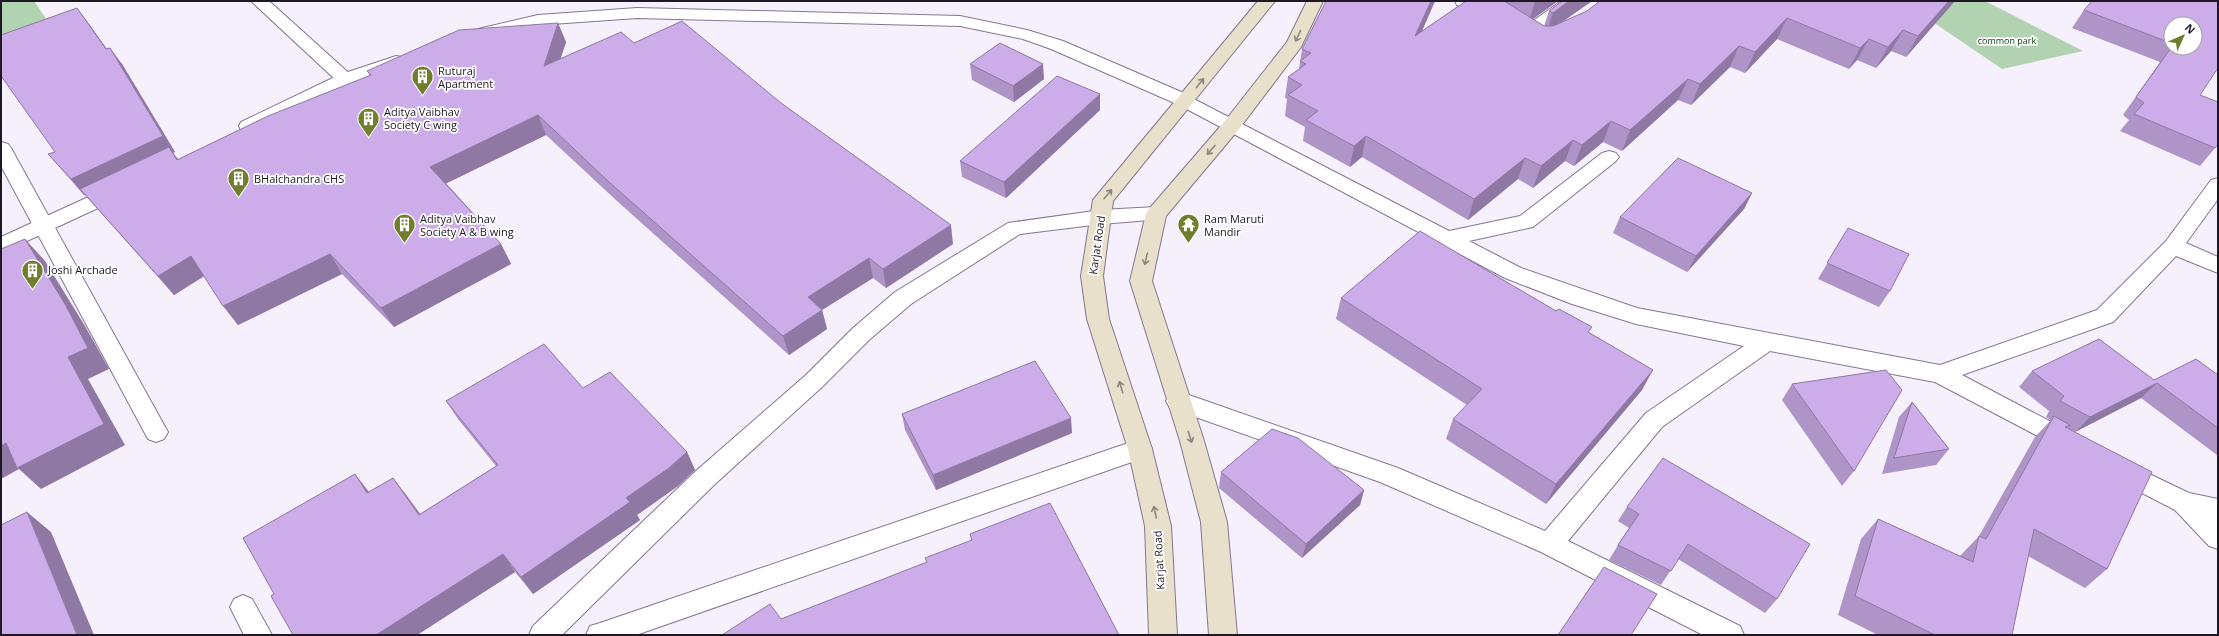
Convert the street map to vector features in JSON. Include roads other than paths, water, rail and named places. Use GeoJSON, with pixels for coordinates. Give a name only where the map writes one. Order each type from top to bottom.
{"type":"FeatureCollection","features":[{"type":"Feature","properties":{"kind":"main road","name":"Karjat Road"},"geometry":{"type":"LineString","coordinates":[[1163,635],[1158,526],[1140,449],[1098,319],[1092,276],[1103,200],[1267,1]]}},
{"type":"Feature","properties":{"kind":"main road"},"geometry":{"type":"LineString","coordinates":[[1222,635],[1214,522],[1141,281],[1156,214],[1232,125],[1295,43],[1315,1]]}},
{"type":"Feature","properties":{"kind":"street"},"geometry":{"type":"LineString","coordinates":[[259,1],[345,79]]}},
{"type":"Feature","properties":{"kind":"street"},"geometry":{"type":"LineString","coordinates":[[620,1],[637,13]]}},
{"type":"Feature","properties":{"kind":"street"},"geometry":{"type":"LineString","coordinates":[[637,13],[666,1]]}},
{"type":"Feature","properties":{"kind":"street"},"geometry":{"type":"LineString","coordinates":[[1463,1],[1498,12],[1544,42]]}},
{"type":"Feature","properties":{"kind":"street"},"geometry":{"type":"LineString","coordinates":[[1529,32],[1572,1]]}},
{"type":"Feature","properties":{"kind":"street"},"geometry":{"type":"LineString","coordinates":[[470,37],[538,20],[637,13],[960,21],[1028,35],[1057,45],[1186,101],[1513,273],[1580,298],[1636,316],[1765,343],[1940,374],[2184,503],[2218,510]]}},
{"type":"Feature","properties":{"kind":"street"},"geometry":{"type":"LineString","coordinates":[[230,135],[345,79],[410,56]]}},
{"type":"Feature","properties":{"kind":"street"},"geometry":{"type":"LineString","coordinates":[[1,148],[45,226],[156,432]]}},
{"type":"Feature","properties":{"kind":"street"},"geometry":{"type":"LineString","coordinates":[[1448,238],[1526,222],[1609,157]]}},
{"type":"Feature","properties":{"kind":"street"},"geometry":{"type":"LineString","coordinates":[[1,246],[138,180]]}},
{"type":"Feature","properties":{"kind":"street"},"geometry":{"type":"LineString","coordinates":[[1940,374],[2105,316],[2173,246],[2218,185]]}},
{"type":"Feature","properties":{"kind":"street"},"geometry":{"type":"LineString","coordinates":[[543,635],[706,477],[814,381],[861,334],[903,298],[1015,228],[1101,217],[1156,214]]}},
{"type":"Feature","properties":{"kind":"street"},"geometry":{"type":"LineString","coordinates":[[2173,246],[2218,265]]}},
{"type":"Feature","properties":{"kind":"street"},"geometry":{"type":"LineString","coordinates":[[1550,544],[1654,420],[1765,343]]}},
{"type":"Feature","properties":{"kind":"street"},"geometry":{"type":"LineString","coordinates":[[1178,401],[1389,475],[1514,530],[1550,544],[1730,635]]}},
{"type":"Feature","properties":{"kind":"street"},"geometry":{"type":"LineString","coordinates":[[600,635],[1140,449]]}},
{"type":"Feature","properties":{"kind":"street"},"geometry":{"type":"LineString","coordinates":[[2184,503],[2218,538]]}},
{"type":"Feature","properties":{"kind":"street"},"geometry":{"type":"LineString","coordinates":[[243,607],[258,635]]}},
{"type":"Feature","properties":{"kind":"place","name":"Ruturaj Apartment"},"geometry":{"type":"Point","coordinates":[422,96]}},
{"type":"Feature","properties":{"kind":"place","name":"Aditya Vaibhav Society C wing"},"geometry":{"type":"Point","coordinates":[369,138]}},
{"type":"Feature","properties":{"kind":"place","name":"BHalchandra CHS"},"geometry":{"type":"Point","coordinates":[238,198]}},
{"type":"Feature","properties":{"kind":"place","name":"Aditya Vaibhav Society A & B wing"},"geometry":{"type":"Point","coordinates":[404,244]}},
{"type":"Feature","properties":{"kind":"place","name":"Ram Maruti Mandir"},"geometry":{"type":"Point","coordinates":[1189,244]}},
{"type":"Feature","properties":{"kind":"place","name":"Joshi Archade"},"geometry":{"type":"Point","coordinates":[32,290]}},
{"type":"Feature","properties":{"kind":"park label","name":"common park"},"geometry":{"type":"Point","coordinates":[2007,41]}}]}
